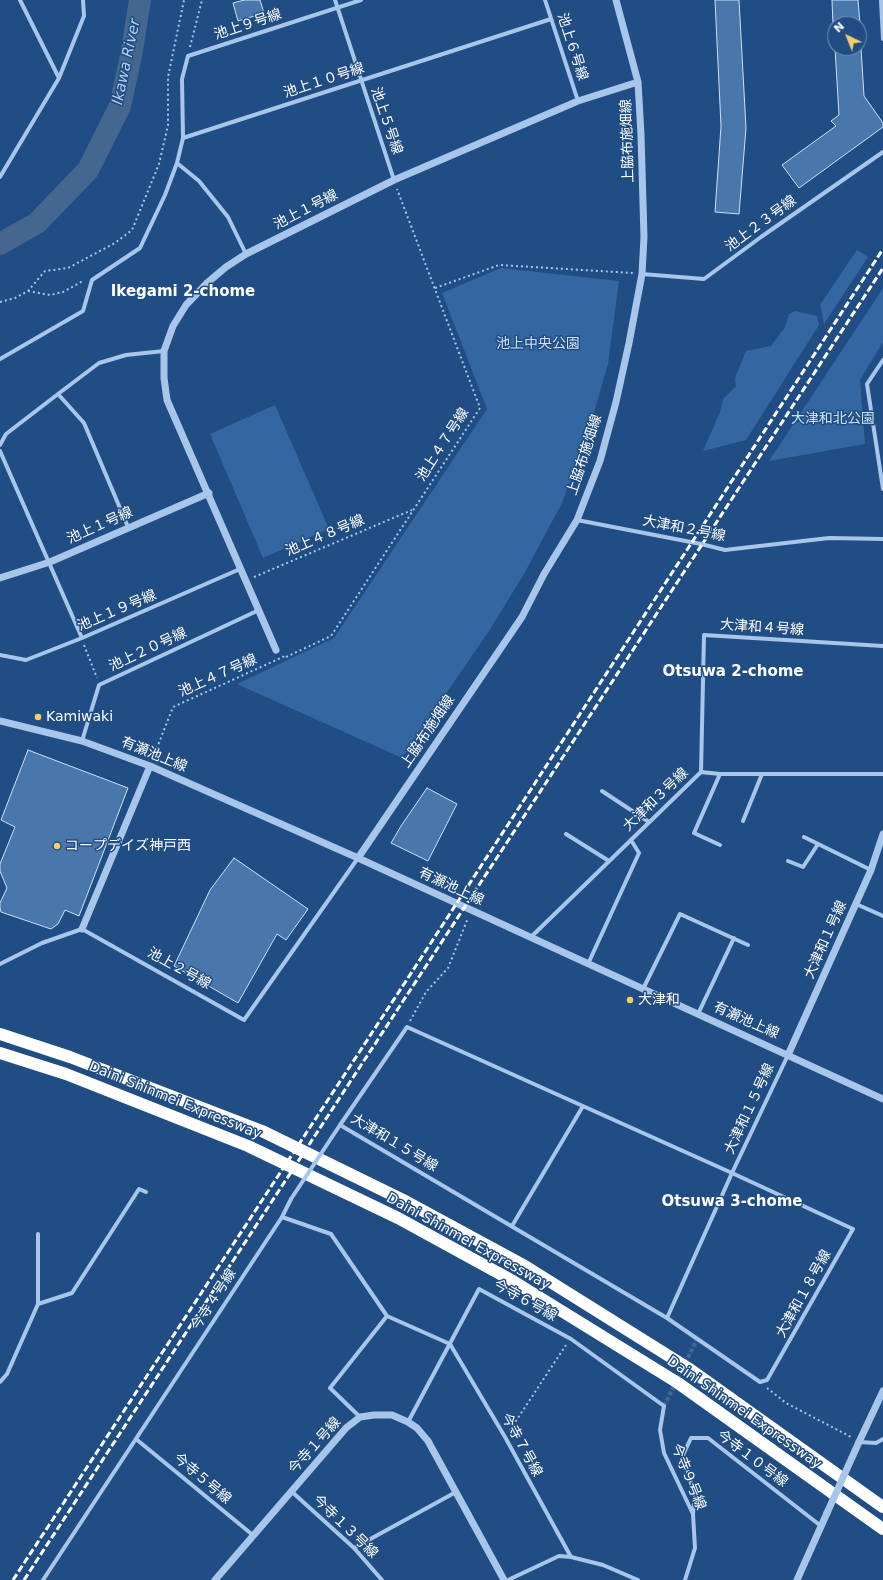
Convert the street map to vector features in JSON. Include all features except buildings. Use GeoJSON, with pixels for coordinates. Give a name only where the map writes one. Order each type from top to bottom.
{"type":"FeatureCollection","features":[{"type":"Feature","properties":{"kind":"highway","name":"Daini Shinmei Expressway"},"geometry":{"type":"LineString","coordinates":[[0,1034],[70,1056],[262,1131],[414,1206],[525,1266],[688,1368],[883,1507]]}},
{"type":"Feature","properties":{"kind":"highway","name":"Daini Shinmei Expressway"},"geometry":{"type":"LineString","coordinates":[[0,1052],[66,1074],[248,1146],[398,1218],[513,1281],[678,1383],[883,1530]]}},
{"type":"Feature","properties":{"kind":"street"},"geometry":{"type":"LineString","coordinates":[[20,0],[59,78]]}},
{"type":"Feature","properties":{"kind":"street"},"geometry":{"type":"LineString","coordinates":[[0,177],[59,78],[84,16],[83,0]]}},
{"type":"Feature","properties":{"kind":"street","name":"池上５号線"},"geometry":{"type":"LineString","coordinates":[[335,0],[360,81],[394,180]]}},
{"type":"Feature","properties":{"kind":"street","name":"池上９号線"},"geometry":{"type":"LineString","coordinates":[[188,56],[361,0]]}},
{"type":"Feature","properties":{"kind":"street","name":"池上６号線"},"geometry":{"type":"LineString","coordinates":[[545,0],[578,101]]}},
{"type":"Feature","properties":{"kind":"street","name":"上脇布施畑線"},"geometry":{"type":"LineString","coordinates":[[358,858],[522,617],[544,574],[577,520],[600,461],[616,402],[642,274],[644,237],[638,82],[616,0]]}},
{"type":"Feature","properties":{"kind":"street"},"geometry":{"type":"LineString","coordinates":[[881,0],[883,39]]}},
{"type":"Feature","properties":{"kind":"street","name":"池上１０号線"},"geometry":{"type":"LineString","coordinates":[[184,138],[551,19]]}},
{"type":"Feature","properties":{"kind":"street"},"geometry":{"type":"LineString","coordinates":[[0,359],[83,311],[92,280],[140,248],[165,195],[177,163],[184,138],[182,79],[188,56]]}},
{"type":"Feature","properties":{"kind":"street","name":"池上１号線"},"geometry":{"type":"LineString","coordinates":[[276,650],[167,400],[164,378],[164,351],[173,326],[186,305],[216,275],[246,254],[394,180],[578,101],[638,82]]}},
{"type":"Feature","properties":{"kind":"street","name":"池上２３号線"},"geometry":{"type":"LineString","coordinates":[[642,274],[704,280],[761,237],[883,152]]}},
{"type":"Feature","properties":{"kind":"street"},"geometry":{"type":"LineString","coordinates":[[177,163],[198,181],[228,217],[246,254]]}},
{"type":"Feature","properties":{"kind":"street"},"geometry":{"type":"LineString","coordinates":[[0,445],[6,434],[99,363],[126,355],[164,351]]}},
{"type":"Feature","properties":{"kind":"street"},"geometry":{"type":"LineString","coordinates":[[883,360],[867,384],[883,489]]}},
{"type":"Feature","properties":{"kind":"street"},"geometry":{"type":"LineString","coordinates":[[58,394],[84,423],[128,528]]}},
{"type":"Feature","properties":{"kind":"street"},"geometry":{"type":"LineString","coordinates":[[0,451],[50,562],[82,638]]}},
{"type":"Feature","properties":{"kind":"street","name":"池上１号線"},"geometry":{"type":"LineString","coordinates":[[0,578],[50,562],[209,494]]}},
{"type":"Feature","properties":{"kind":"street","name":"大津和２号線"},"geometry":{"type":"LineString","coordinates":[[577,520],[725,550],[829,538],[883,539]]}},
{"type":"Feature","properties":{"kind":"street","name":"池上１９号線"},"geometry":{"type":"LineString","coordinates":[[0,655],[26,660],[82,638],[240,569]]}},
{"type":"Feature","properties":{"kind":"street","name":"池上２０号線"},"geometry":{"type":"LineString","coordinates":[[82,741],[99,685],[259,610]]}},
{"type":"Feature","properties":{"kind":"street","name":"大津和４号線"},"geometry":{"type":"LineString","coordinates":[[701,772],[704,635],[883,646]]}},
{"type":"Feature","properties":{"kind":"street","name":"有瀬池上線"},"geometry":{"type":"LineString","coordinates":[[0,721],[82,741],[150,766],[358,858],[883,1099]]}},
{"type":"Feature","properties":{"kind":"street"},"geometry":{"type":"LineString","coordinates":[[0,964],[42,943],[82,929],[150,766]]}},
{"type":"Feature","properties":{"kind":"street","name":"大津和３号線"},"geometry":{"type":"LineString","coordinates":[[530,938],[701,772],[720,774],[883,774]]}},
{"type":"Feature","properties":{"kind":"street"},"geometry":{"type":"LineString","coordinates":[[720,774],[694,833],[720,845]]}},
{"type":"Feature","properties":{"kind":"street"},"geometry":{"type":"LineString","coordinates":[[743,821],[762,774]]}},
{"type":"Feature","properties":{"kind":"street"},"geometry":{"type":"LineString","coordinates":[[602,791],[649,822]]}},
{"type":"Feature","properties":{"kind":"street"},"geometry":{"type":"LineString","coordinates":[[566,834],[609,861]]}},
{"type":"Feature","properties":{"kind":"street","name":"大津和１号線"},"geometry":{"type":"LineString","coordinates":[[788,1055],[871,870],[883,834]]}},
{"type":"Feature","properties":{"kind":"street"},"geometry":{"type":"LineString","coordinates":[[804,836],[871,870]]}},
{"type":"Feature","properties":{"kind":"street"},"geometry":{"type":"LineString","coordinates":[[588,964],[639,853],[631,840]]}},
{"type":"Feature","properties":{"kind":"street"},"geometry":{"type":"LineString","coordinates":[[788,861],[803,868],[818,844]]}},
{"type":"Feature","properties":{"kind":"street","name":"池上２号線"},"geometry":{"type":"LineString","coordinates":[[82,929],[244,1020],[358,858]]}},
{"type":"Feature","properties":{"kind":"street"},"geometry":{"type":"LineString","coordinates":[[856,904],[883,916]]}},
{"type":"Feature","properties":{"kind":"street"},"geometry":{"type":"LineString","coordinates":[[643,989],[680,914],[748,945]]}},
{"type":"Feature","properties":{"kind":"street"},"geometry":{"type":"LineString","coordinates":[[698,1014],[734,938]]}},
{"type":"Feature","properties":{"kind":"street","name":"大津和１５号線"},"geometry":{"type":"LineString","coordinates":[[732,1174],[407,1027],[340,1125],[667,1318],[788,1055]]}},
{"type":"Feature","properties":{"kind":"street"},"geometry":{"type":"LineString","coordinates":[[512,1226],[583,1106]]}},
{"type":"Feature","properties":{"kind":"street","name":"今寺４号線"},"geometry":{"type":"LineString","coordinates":[[42,1580],[282,1217],[291,1199],[340,1125]]}},
{"type":"Feature","properties":{"kind":"street","name":"大津和１８号線"},"geometry":{"type":"LineString","coordinates":[[732,1174],[853,1229],[767,1380],[760,1382]]}},
{"type":"Feature","properties":{"kind":"street"},"geometry":{"type":"LineString","coordinates":[[38,1304],[72,1293],[139,1188],[146,1192]]}},
{"type":"Feature","properties":{"kind":"street"},"geometry":{"type":"LineString","coordinates":[[282,1217],[331,1234],[387,1316],[450,1344]]}},
{"type":"Feature","properties":{"kind":"street"},"geometry":{"type":"LineString","coordinates":[[0,1382],[7,1374],[38,1304],[38,1234]]}},
{"type":"Feature","properties":{"kind":"street","name":"今寺６号線"},"geometry":{"type":"LineString","coordinates":[[408,1422],[479,1289],[571,1339],[664,1406]]}},
{"type":"Feature","properties":{"kind":"street"},"geometry":{"type":"LineString","coordinates":[[360,1417],[330,1388],[387,1316]]}},
{"type":"Feature","properties":{"kind":"street"},"geometry":{"type":"LineString","coordinates":[[667,1318],[760,1382]]}},
{"type":"Feature","properties":{"kind":"street","name":"今寺７号線"},"geometry":{"type":"LineString","coordinates":[[450,1344],[505,1437],[571,1557]]}},
{"type":"Feature","properties":{"kind":"street"},"geometry":{"type":"LineString","coordinates":[[797,1580],[883,1391]]}},
{"type":"Feature","properties":{"kind":"street","name":"今寺９号線"},"geometry":{"type":"LineString","coordinates":[[664,1406],[660,1430],[664,1453],[693,1514],[695,1548],[685,1580]]}},
{"type":"Feature","properties":{"kind":"street","name":"今寺１号線"},"geometry":{"type":"LineString","coordinates":[[214,1580],[254,1536],[346,1428],[360,1417],[392,1415],[417,1428],[428,1441],[504,1580]]}},
{"type":"Feature","properties":{"kind":"street","name":"今寺１０号線"},"geometry":{"type":"LineString","coordinates":[[693,1514],[695,1497],[683,1455],[691,1438],[708,1438],[822,1526]]}},
{"type":"Feature","properties":{"kind":"street","name":"今寺５号線"},"geometry":{"type":"LineString","coordinates":[[136,1439],[254,1536]]}},
{"type":"Feature","properties":{"kind":"street"},"geometry":{"type":"LineString","coordinates":[[859,1442],[876,1443],[883,1439]]}},
{"type":"Feature","properties":{"kind":"street","name":"今寺１３号線"},"geometry":{"type":"LineString","coordinates":[[292,1491],[354,1548],[382,1580]]}},
{"type":"Feature","properties":{"kind":"street"},"geometry":{"type":"LineString","coordinates":[[354,1548],[456,1492]]}},
{"type":"Feature","properties":{"kind":"street"},"geometry":{"type":"LineString","coordinates":[[508,1580],[558,1556],[571,1557],[603,1566],[638,1580]]}},
{"type":"Feature","properties":{"kind":"path"},"geometry":{"type":"LineString","coordinates":[[0,302],[15,298],[28,291],[45,271],[68,268],[115,243],[132,230],[159,164],[168,125],[168,77],[184,0]]}},
{"type":"Feature","properties":{"kind":"path"},"geometry":{"type":"LineString","coordinates":[[188,56],[202,0]]}},
{"type":"Feature","properties":{"kind":"path","name":"池上４７号線"},"geometry":{"type":"LineString","coordinates":[[150,766],[173,707],[331,636],[480,408],[394,180]]}},
{"type":"Feature","properties":{"kind":"path"},"geometry":{"type":"LineString","coordinates":[[435,288],[499,265],[642,274]]}},
{"type":"Feature","properties":{"kind":"path"},"geometry":{"type":"LineString","coordinates":[[28,291],[50,295],[63,292],[82,281],[92,280]]}},
{"type":"Feature","properties":{"kind":"path","name":"池上４８号線"},"geometry":{"type":"LineString","coordinates":[[246,580],[413,510]]}},
{"type":"Feature","properties":{"kind":"path"},"geometry":{"type":"LineString","coordinates":[[82,638],[99,685]]}},
{"type":"Feature","properties":{"kind":"path"},"geometry":{"type":"LineString","coordinates":[[276,650],[286,657]]}},
{"type":"Feature","properties":{"kind":"path"},"geometry":{"type":"LineString","coordinates":[[407,1027],[426,992],[448,968],[470,910]]}},
{"type":"Feature","properties":{"kind":"path"},"geometry":{"type":"LineString","coordinates":[[505,1437],[571,1339]]}},
{"type":"Feature","properties":{"kind":"path"},"geometry":{"type":"LineString","coordinates":[[760,1382],[786,1403],[859,1442]]}},
{"type":"Feature","properties":{"kind":"green space"},"geometry":{"type":"Polygon","coordinates":[[[857,250],[868,257],[824,324],[820,305],[857,250]]]}},
{"type":"Feature","properties":{"kind":"green space","name":"池上中央公園"},"geometry":{"type":"Polygon","coordinates":[[[501,268],[619,281],[608,364],[587,437],[562,503],[524,574],[489,631],[402,758],[237,684],[334,638],[487,409],[442,293],[501,268]]]}},
{"type":"Feature","properties":{"kind":"green space","name":"大津和北公園"},"geometry":{"type":"Polygon","coordinates":[[[883,288],[883,342],[860,380],[865,444],[769,461],[883,288]]]}},
{"type":"Feature","properties":{"kind":"green space"},"geometry":{"type":"Polygon","coordinates":[[[795,311],[817,316],[819,325],[746,440],[703,451],[720,412],[723,399],[736,386],[735,378],[746,351],[771,346],[785,327],[789,314],[795,311]]]}},
{"type":"Feature","properties":{"kind":"green space"},"geometry":{"type":"Polygon","coordinates":[[[275,405],[329,529],[263,558],[210,434],[275,405]]]}},
{"type":"Feature","properties":{"kind":"waterway","name":"Ikawa River"},"geometry":{"type":"LineString","coordinates":[[0,244],[37,223],[88,170],[120,106],[131,56],[140,0]]}},
{"type":"Feature","properties":{"kind":"tunnel"},"geometry":{"type":"LineString","coordinates":[[664,1406],[697,1339]]}},
{"type":"Feature","properties":{"kind":"railway"},"geometry":{"type":"LineString","coordinates":[[13,1580],[423,955],[883,249]]}},
{"type":"Feature","properties":{"kind":"railway"},"geometry":{"type":"LineString","coordinates":[[24,1580],[883,268]]}},
{"type":"Feature","properties":{"kind":"place","name":"Kamiwaki"},"geometry":{"type":"Point","coordinates":[38,717]}},
{"type":"Feature","properties":{"kind":"place","name":"コープデイズ神戸西"},"geometry":{"type":"Point","coordinates":[57,846]}},
{"type":"Feature","properties":{"kind":"place","name":"大津和"},"geometry":{"type":"Point","coordinates":[630,1000]}},
{"type":"Feature","properties":{"kind":"district","name":"Ikegami 2-chome"},"geometry":{"type":"Point","coordinates":[183,292]}},
{"type":"Feature","properties":{"kind":"district","name":"Otsuwa 2-chome"},"geometry":{"type":"Point","coordinates":[733,672]}},
{"type":"Feature","properties":{"kind":"district","name":"Otsuwa 3-chome"},"geometry":{"type":"Point","coordinates":[732,1202]}}]}
